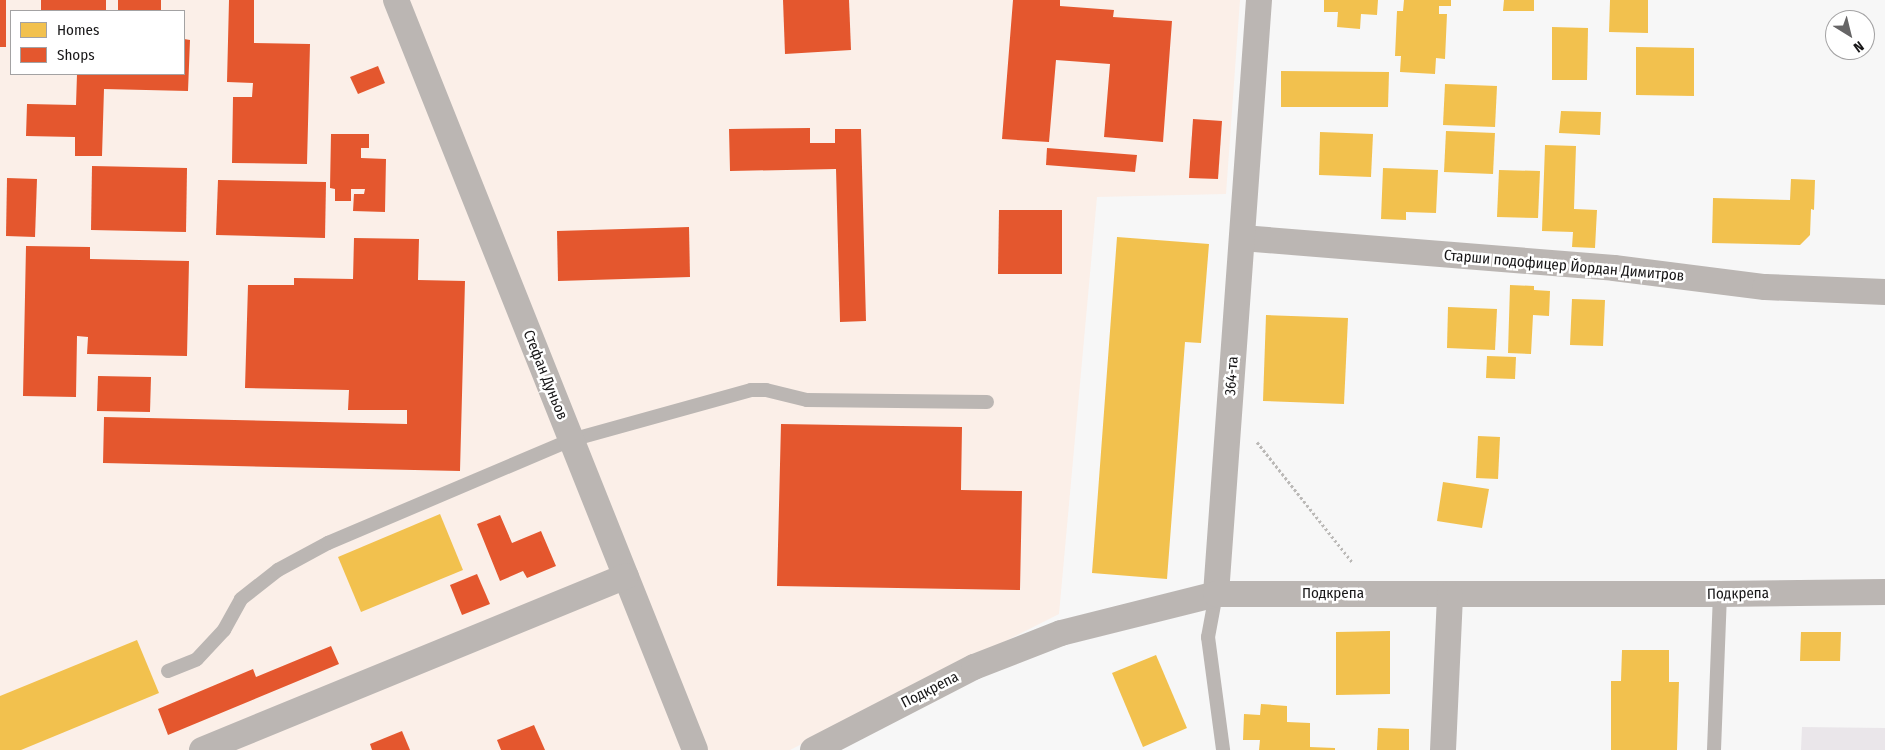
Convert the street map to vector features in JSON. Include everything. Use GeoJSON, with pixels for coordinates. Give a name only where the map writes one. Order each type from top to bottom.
{"type":"FeatureCollection","features":[{"type":"Feature","properties":{"kind":"street","name":"Стефан Дуньов"},"geometry":{"type":"LineString","coordinates":[[396,0],[695,750]]}},
{"type":"Feature","properties":{"kind":"street","name":"364-та"},"geometry":{"type":"LineString","coordinates":[[1216,594],[1259,0]]}},
{"type":"Feature","properties":{"kind":"street","name":"Старши подофицер Йордан Димитров"},"geometry":{"type":"LineString","coordinates":[[1242,238],[1614,268],[1765,287],[1885,292]]}},
{"type":"Feature","properties":{"kind":"street"},"geometry":{"type":"LineString","coordinates":[[202,750],[626,576]]}},
{"type":"Feature","properties":{"kind":"street","name":"Подкрепа"},"geometry":{"type":"LineString","coordinates":[[813,750],[974,667],[1061,633],[1216,594],[1450,595],[1885,592]]}},
{"type":"Feature","properties":{"kind":"street"},"geometry":{"type":"LineString","coordinates":[[1443,750],[1450,595]]}},
{"type":"Feature","properties":{"kind":"lane"},"geometry":{"type":"LineString","coordinates":[[168,671],[197,659],[224,630],[241,599],[278,570],[328,543],[571,440],[752,390],[766,390],[807,400],[987,402]]}},
{"type":"Feature","properties":{"kind":"lane","name":"364-та"},"geometry":{"type":"LineString","coordinates":[[1216,594],[1208,637],[1223,750]]}},
{"type":"Feature","properties":{"kind":"lane"},"geometry":{"type":"LineString","coordinates":[[1714,750],[1720,594]]}},
{"type":"Feature","properties":{"kind":"path"},"geometry":{"type":"LineString","coordinates":[[1230,407],[1378,594]]}},
{"type":"Feature","properties":{"kind":"shaded area"},"geometry":{"type":"Polygon","coordinates":[[[0,0],[1240,0],[1226,194],[1097,197],[1059,614],[790,750],[0,750],[0,0]]]}},
{"type":"Feature","properties":{"kind":"shaded area"},"geometry":{"type":"Polygon","coordinates":[[[1802,727],[1885,728],[1885,750],[1801,750],[1802,727]]]}},
{"type":"Feature","properties":{"kind":"building: Homes"},"geometry":{"type":"Polygon","coordinates":[[[1324,0],[1378,0],[1377,15],[1361,14],[1360,29],[1337,27],[1338,12],[1324,12],[1324,0]]]}},
{"type":"Feature","properties":{"kind":"building: Homes"},"geometry":{"type":"Polygon","coordinates":[[[1404,0],[1451,0],[1451,6],[1439,6],[1439,14],[1447,14],[1445,59],[1436,58],[1435,74],[1400,72],[1401,56],[1395,56],[1397,11],[1403,11],[1404,0]]]}},
{"type":"Feature","properties":{"kind":"building: Homes"},"geometry":{"type":"Polygon","coordinates":[[[1504,0],[1534,0],[1534,11],[1503,11],[1504,0]]]}},
{"type":"Feature","properties":{"kind":"building: Homes"},"geometry":{"type":"Polygon","coordinates":[[[1610,0],[1648,0],[1648,33],[1609,32],[1610,0]]]}},
{"type":"Feature","properties":{"kind":"building: Homes"},"geometry":{"type":"Polygon","coordinates":[[[1552,27],[1588,28],[1587,80],[1552,80],[1552,27]]]}},
{"type":"Feature","properties":{"kind":"building: Homes"},"geometry":{"type":"Polygon","coordinates":[[[1636,47],[1694,48],[1694,96],[1636,95],[1636,47]]]}},
{"type":"Feature","properties":{"kind":"building: Homes"},"geometry":{"type":"Polygon","coordinates":[[[1281,71],[1389,72],[1388,107],[1281,107],[1281,71]]]}},
{"type":"Feature","properties":{"kind":"building: Homes"},"geometry":{"type":"Polygon","coordinates":[[[1445,84],[1497,86],[1495,127],[1443,125],[1445,84]]]}},
{"type":"Feature","properties":{"kind":"building: Homes"},"geometry":{"type":"Polygon","coordinates":[[[1561,111],[1601,112],[1600,135],[1559,133],[1561,111]]]}},
{"type":"Feature","properties":{"kind":"building: Homes"},"geometry":{"type":"Polygon","coordinates":[[[1446,131],[1495,133],[1493,174],[1444,172],[1446,131]]]}},
{"type":"Feature","properties":{"kind":"building: Homes"},"geometry":{"type":"Polygon","coordinates":[[[1320,132],[1373,134],[1371,177],[1319,175],[1320,132]]]}},
{"type":"Feature","properties":{"kind":"building: Homes"},"geometry":{"type":"Polygon","coordinates":[[[1545,145],[1576,146],[1574,209],[1597,210],[1595,248],[1572,247],[1573,232],[1542,231],[1545,145]]]}},
{"type":"Feature","properties":{"kind":"building: Homes"},"geometry":{"type":"Polygon","coordinates":[[[1383,168],[1438,170],[1436,213],[1406,212],[1406,220],[1381,219],[1383,168]]]}},
{"type":"Feature","properties":{"kind":"building: Homes"},"geometry":{"type":"Polygon","coordinates":[[[1499,170],[1540,171],[1538,218],[1497,217],[1499,170]]]}},
{"type":"Feature","properties":{"kind":"building: Homes"},"geometry":{"type":"Polygon","coordinates":[[[1791,179],[1815,180],[1814,210],[1811,209],[1810,235],[1800,245],[1712,243],[1713,198],[1790,200],[1791,179]]]}},
{"type":"Feature","properties":{"kind":"building: Homes"},"geometry":{"type":"Polygon","coordinates":[[[1117,237],[1209,244],[1201,343],[1185,342],[1167,579],[1092,573],[1117,237]]]}},
{"type":"Feature","properties":{"kind":"building: Homes"},"geometry":{"type":"Polygon","coordinates":[[[1510,285],[1534,286],[1534,290],[1550,291],[1549,316],[1533,315],[1531,354],[1508,353],[1510,285]]]}},
{"type":"Feature","properties":{"kind":"building: Homes"},"geometry":{"type":"Polygon","coordinates":[[[1572,299],[1605,300],[1603,346],[1570,345],[1572,299]]]}},
{"type":"Feature","properties":{"kind":"building: Homes"},"geometry":{"type":"Polygon","coordinates":[[[1448,307],[1497,309],[1495,350],[1447,348],[1448,307]]]}},
{"type":"Feature","properties":{"kind":"building: Homes"},"geometry":{"type":"Polygon","coordinates":[[[1266,315],[1348,318],[1344,404],[1263,401],[1266,315]]]}},
{"type":"Feature","properties":{"kind":"building: Homes"},"geometry":{"type":"Polygon","coordinates":[[[1487,356],[1516,357],[1515,379],[1486,378],[1487,356]]]}},
{"type":"Feature","properties":{"kind":"building: Homes"},"geometry":{"type":"Polygon","coordinates":[[[1478,436],[1500,437],[1498,479],[1476,478],[1478,436]]]}},
{"type":"Feature","properties":{"kind":"building: Homes"},"geometry":{"type":"Polygon","coordinates":[[[1443,482],[1489,489],[1482,528],[1437,521],[1443,482]]]}},
{"type":"Feature","properties":{"kind":"building: Homes"},"geometry":{"type":"Polygon","coordinates":[[[440,514],[463,570],[361,612],[338,557],[440,514]]]}},
{"type":"Feature","properties":{"kind":"building: Homes"},"geometry":{"type":"Polygon","coordinates":[[[1390,631],[1390,694],[1336,695],[1336,632],[1390,631]]]}},
{"type":"Feature","properties":{"kind":"building: Homes"},"geometry":{"type":"Polygon","coordinates":[[[1801,632],[1841,632],[1840,661],[1800,661],[1801,632]]]}},
{"type":"Feature","properties":{"kind":"building: Homes"},"geometry":{"type":"Polygon","coordinates":[[[137,640],[159,693],[21,750],[0,750],[0,696],[137,640]]]}},
{"type":"Feature","properties":{"kind":"building: Homes"},"geometry":{"type":"Polygon","coordinates":[[[1622,650],[1669,650],[1669,682],[1679,682],[1677,750],[1611,750],[1611,681],[1621,681],[1622,650]]]}},
{"type":"Feature","properties":{"kind":"building: Homes"},"geometry":{"type":"Polygon","coordinates":[[[1156,655],[1187,728],[1143,747],[1112,673],[1156,655]]]}},
{"type":"Feature","properties":{"kind":"building: Homes"},"geometry":{"type":"Polygon","coordinates":[[[1261,704],[1287,706],[1287,722],[1310,723],[1310,747],[1335,748],[1335,750],[1259,750],[1260,740],[1243,740],[1244,714],[1260,715],[1261,704]]]}},
{"type":"Feature","properties":{"kind":"building: Homes"},"geometry":{"type":"Polygon","coordinates":[[[1378,728],[1409,729],[1409,750],[1377,750],[1378,728]]]}},
{"type":"Feature","properties":{"kind":"building: Shops"},"geometry":{"type":"Polygon","coordinates":[[[0,0],[6,0],[6,47],[0,47],[0,0]]]}},
{"type":"Feature","properties":{"kind":"building: Shops"},"geometry":{"type":"Polygon","coordinates":[[[41,0],[106,0],[106,10],[41,10],[41,0]]]}},
{"type":"Feature","properties":{"kind":"building: Shops"},"geometry":{"type":"Polygon","coordinates":[[[118,0],[161,0],[161,10],[118,10],[118,0]]]}},
{"type":"Feature","properties":{"kind":"building: Shops"},"geometry":{"type":"Polygon","coordinates":[[[229,0],[254,0],[254,43],[310,44],[307,164],[232,163],[233,97],[252,97],[253,83],[227,82],[229,0]]]}},
{"type":"Feature","properties":{"kind":"building: Shops"},"geometry":{"type":"Polygon","coordinates":[[[783,0],[849,0],[851,50],[785,54],[783,0]]]}},
{"type":"Feature","properties":{"kind":"building: Shops"},"geometry":{"type":"Polygon","coordinates":[[[1013,0],[1060,0],[1060,6],[1114,10],[1113,17],[1172,21],[1163,142],[1104,137],[1110,64],[1056,60],[1049,142],[1002,139],[1013,0]]]}},
{"type":"Feature","properties":{"kind":"building: Shops"},"geometry":{"type":"Polygon","coordinates":[[[185,39],[190,40],[188,91],[104,89],[102,156],[75,156],[75,137],[26,136],[27,104],[76,105],[77,75],[185,75],[185,39]]]}},
{"type":"Feature","properties":{"kind":"building: Shops"},"geometry":{"type":"Polygon","coordinates":[[[378,66],[385,83],[358,94],[350,77],[378,66]]]}},
{"type":"Feature","properties":{"kind":"building: Shops"},"geometry":{"type":"Polygon","coordinates":[[[1193,119],[1222,121],[1218,179],[1189,178],[1193,119]]]}},
{"type":"Feature","properties":{"kind":"building: Shops"},"geometry":{"type":"Polygon","coordinates":[[[810,128],[810,143],[835,143],[835,129],[861,129],[866,321],[840,322],[836,169],[730,171],[729,129],[810,128]]]}},
{"type":"Feature","properties":{"kind":"building: Shops"},"geometry":{"type":"Polygon","coordinates":[[[331,134],[369,134],[369,148],[361,148],[361,158],[386,159],[385,212],[353,211],[354,194],[364,194],[365,189],[351,189],[351,201],[335,201],[335,189],[330,188],[331,134]]]}},
{"type":"Feature","properties":{"kind":"building: Shops"},"geometry":{"type":"Polygon","coordinates":[[[1047,148],[1137,155],[1135,172],[1046,165],[1047,148]]]}},
{"type":"Feature","properties":{"kind":"building: Shops"},"geometry":{"type":"Polygon","coordinates":[[[92,166],[187,168],[186,232],[91,230],[92,166]]]}},
{"type":"Feature","properties":{"kind":"building: Shops"},"geometry":{"type":"Polygon","coordinates":[[[7,178],[37,179],[35,237],[6,236],[7,178]]]}},
{"type":"Feature","properties":{"kind":"building: Shops"},"geometry":{"type":"Polygon","coordinates":[[[218,180],[326,182],[325,238],[216,235],[218,180]]]}},
{"type":"Feature","properties":{"kind":"building: Shops"},"geometry":{"type":"Polygon","coordinates":[[[999,210],[1062,210],[1062,274],[998,274],[999,210]]]}},
{"type":"Feature","properties":{"kind":"building: Shops"},"geometry":{"type":"Polygon","coordinates":[[[689,227],[690,277],[558,281],[557,231],[689,227]]]}},
{"type":"Feature","properties":{"kind":"building: Shops"},"geometry":{"type":"Polygon","coordinates":[[[354,238],[419,239],[418,280],[465,281],[460,471],[103,463],[104,417],[407,424],[407,410],[348,410],[349,390],[245,388],[248,285],[294,285],[294,278],[353,279],[354,238]]]}},
{"type":"Feature","properties":{"kind":"building: Shops"},"geometry":{"type":"Polygon","coordinates":[[[26,246],[90,247],[90,259],[189,261],[187,356],[87,354],[88,337],[77,336],[76,397],[23,396],[26,246]]]}},
{"type":"Feature","properties":{"kind":"building: Shops"},"geometry":{"type":"Polygon","coordinates":[[[98,376],[151,377],[150,412],[97,411],[98,376]]]}},
{"type":"Feature","properties":{"kind":"building: Shops"},"geometry":{"type":"Polygon","coordinates":[[[781,424],[962,427],[961,490],[1022,491],[1020,590],[777,586],[781,424]]]}},
{"type":"Feature","properties":{"kind":"building: Shops"},"geometry":{"type":"Polygon","coordinates":[[[500,515],[512,543],[541,531],[556,566],[527,578],[523,571],[500,581],[477,524],[500,515]]]}},
{"type":"Feature","properties":{"kind":"building: Shops"},"geometry":{"type":"Polygon","coordinates":[[[477,574],[490,604],[462,615],[450,585],[477,574]]]}},
{"type":"Feature","properties":{"kind":"building: Shops"},"geometry":{"type":"Polygon","coordinates":[[[331,646],[339,664],[168,735],[158,709],[253,669],[256,677],[331,646]]]}},
{"type":"Feature","properties":{"kind":"building: Shops"},"geometry":{"type":"Polygon","coordinates":[[[534,725],[545,750],[501,750],[497,740],[534,725]]]}},
{"type":"Feature","properties":{"kind":"building: Shops"},"geometry":{"type":"Polygon","coordinates":[[[402,731],[410,750],[372,750],[370,744],[402,731]]]}}]}
